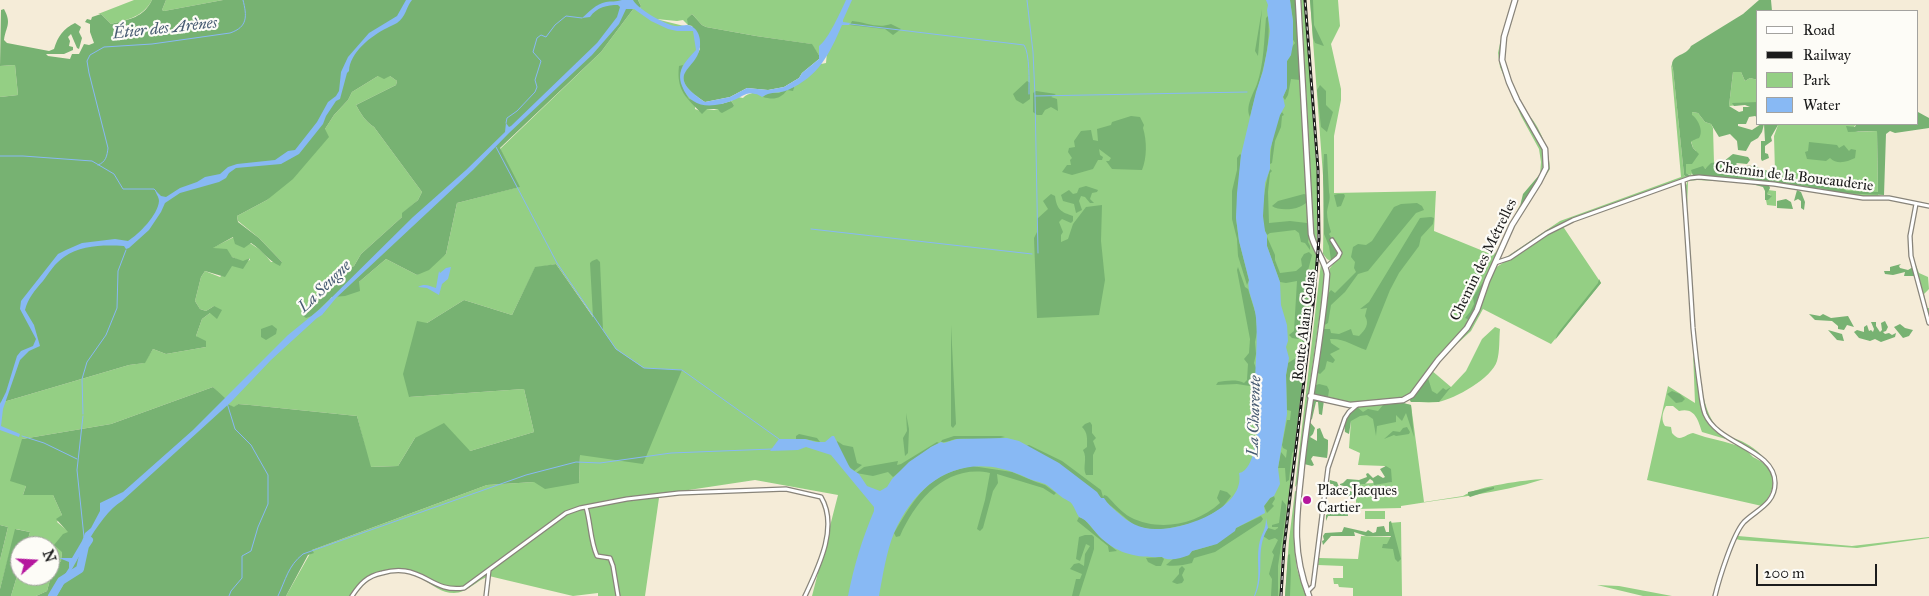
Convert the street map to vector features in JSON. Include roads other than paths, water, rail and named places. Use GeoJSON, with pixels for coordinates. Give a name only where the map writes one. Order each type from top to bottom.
{"type":"FeatureCollection","features":[{"type":"Feature","properties":{"kind":"street","name":"Route Alain Colas"},"geometry":{"type":"LineString","coordinates":[[1298,0],[1312,234],[1314,244],[1326,267],[1326,285],[1310,396],[1296,532],[1298,562],[1308,594]]}},
{"type":"Feature","properties":{"kind":"street","name":"Chemin des Métrelles"},"geometry":{"type":"LineString","coordinates":[[1310,396],[1350,405],[1404,400],[1412,395],[1433,366],[1467,328],[1477,310],[1512,225],[1546,168],[1545,149],[1517,100],[1502,60],[1504,37],[1515,0]]}},
{"type":"Feature","properties":{"kind":"street","name":"Chemin de la Boucauderie"},"geometry":{"type":"LineString","coordinates":[[1495,263],[1510,258],[1547,233],[1573,220],[1699,177],[1765,183],[1863,198],[1888,198],[1929,206]]}},
{"type":"Feature","properties":{"kind":"street"},"geometry":{"type":"LineString","coordinates":[[1683,181],[1695,355],[1704,412],[1716,431],[1760,457],[1771,469],[1775,481],[1773,493],[1767,504],[1742,524],[1736,534],[1715,596]]}},
{"type":"Feature","properties":{"kind":"street"},"geometry":{"type":"LineString","coordinates":[[1916,204],[1910,236],[1911,256],[1929,323]]}},
{"type":"Feature","properties":{"kind":"street"},"geometry":{"type":"LineString","coordinates":[[1326,267],[1340,253],[1332,240]]}},
{"type":"Feature","properties":{"kind":"street"},"geometry":{"type":"LineString","coordinates":[[1308,594],[1314,583],[1328,468],[1345,418],[1348,412],[1358,405]]}},
{"type":"Feature","properties":{"kind":"street"},"geometry":{"type":"LineString","coordinates":[[352,596],[360,584],[372,576],[389,571],[405,571],[452,590],[464,588],[566,513],[586,507],[627,499],[679,493],[746,489],[786,489],[821,497],[825,503],[829,523],[824,549],[804,596]]}},
{"type":"Feature","properties":{"kind":"street"},"geometry":{"type":"LineString","coordinates":[[586,507],[590,522],[591,541],[597,556],[610,558],[618,596]]}},
{"type":"Feature","properties":{"kind":"street"},"geometry":{"type":"LineString","coordinates":[[486,596],[489,570]]}},
{"type":"Feature","properties":{"kind":"water"},"geometry":{"type":"Polygon","coordinates":[[[406,0],[412,0],[400,21],[374,35],[357,51],[350,64],[340,99],[336,101],[323,124],[299,154],[281,164],[236,168],[219,182],[180,193],[165,203],[149,230],[129,248],[126,249],[124,246],[108,246],[85,248],[64,257],[52,268],[30,298],[25,310],[34,325],[40,346],[29,351],[20,360],[3,409],[1,426],[20,434],[19,437],[0,430],[0,404],[6,392],[17,356],[21,351],[33,346],[36,339],[20,309],[21,301],[58,254],[82,243],[115,239],[128,241],[152,218],[159,201],[155,190],[161,196],[166,197],[180,188],[205,177],[220,174],[228,167],[237,164],[275,160],[288,151],[295,150],[317,122],[328,102],[339,91],[341,72],[348,57],[369,33],[397,16],[406,0]]]}},
{"type":"Feature","properties":{"kind":"water"},"geometry":{"type":"Polygon","coordinates":[[[633,0],[652,16],[675,26],[692,26],[697,31],[700,40],[699,52],[684,77],[685,84],[705,102],[730,97],[747,88],[768,90],[784,87],[799,78],[802,73],[819,59],[819,46],[830,32],[846,0],[852,0],[843,20],[843,22],[850,23],[849,25],[842,25],[822,64],[808,78],[788,90],[762,97],[749,93],[718,105],[697,103],[686,94],[682,86],[680,80],[681,70],[696,50],[693,31],[668,29],[651,21],[634,9],[626,9],[619,24],[592,55],[336,298],[322,315],[271,360],[231,402],[113,508],[86,544],[57,596],[51,596],[57,586],[60,586],[60,582],[69,568],[69,562],[60,558],[72,558],[85,533],[91,528],[100,511],[100,503],[123,492],[193,430],[288,335],[320,309],[413,217],[466,170],[505,132],[506,123],[509,127],[511,126],[597,43],[617,17],[620,7],[618,5],[606,6],[596,11],[590,17],[582,18],[599,4],[633,0]]]}},
{"type":"Feature","properties":{"kind":"water"},"geometry":{"type":"Polygon","coordinates":[[[1266,0],[1290,0],[1293,21],[1293,44],[1291,55],[1287,61],[1287,88],[1283,97],[1285,106],[1280,115],[1270,150],[1270,169],[1265,183],[1263,216],[1267,246],[1280,282],[1281,305],[1287,325],[1288,341],[1286,347],[1289,358],[1286,375],[1287,414],[1278,468],[1280,484],[1274,496],[1264,506],[1265,513],[1236,528],[1235,531],[1217,544],[1192,551],[1189,555],[1183,557],[1171,559],[1136,556],[1120,551],[1106,542],[1087,522],[1079,517],[1071,503],[1045,484],[1002,469],[982,466],[963,468],[946,474],[930,484],[916,497],[904,514],[889,548],[879,596],[848,596],[874,507],[831,455],[806,447],[798,450],[770,451],[779,439],[805,439],[825,442],[834,436],[850,468],[859,474],[867,486],[880,491],[887,487],[892,479],[909,462],[941,442],[944,443],[957,439],[1007,438],[1019,441],[1059,463],[1097,492],[1101,498],[1104,498],[1125,519],[1149,529],[1167,529],[1195,521],[1223,507],[1233,497],[1239,486],[1239,473],[1244,471],[1249,465],[1252,457],[1258,421],[1255,388],[1256,318],[1239,241],[1236,218],[1241,155],[1263,71],[1270,31],[1266,0]]]}},
{"type":"Feature","properties":{"kind":"water"},"geometry":{"type":"Polygon","coordinates":[[[451,267],[448,279],[442,284],[439,295],[427,288],[418,287],[425,285],[436,288],[439,271],[440,273],[446,268],[451,267]]]}},
{"type":"Feature","properties":{"kind":"water"},"geometry":{"type":"Polygon","coordinates":[[[1266,518],[1268,528],[1262,545],[1260,578],[1254,596],[1258,583],[1259,545],[1266,518]]]}},
{"type":"Feature","properties":{"kind":"waterway","name":"Étier des Arènes"},"geometry":{"type":"LineString","coordinates":[[98,165],[106,158],[108,148],[89,73],[87,61],[90,55],[104,47],[152,44],[236,31],[245,20],[243,0]]}},
{"type":"Feature","properties":{"kind":"waterway"},"geometry":{"type":"LineString","coordinates":[[1027,0],[1033,52],[1035,96],[1038,253]]}},
{"type":"Feature","properties":{"kind":"waterway"},"geometry":{"type":"LineString","coordinates":[[506,123],[507,118],[517,111],[535,92],[537,87],[535,80],[541,61],[533,52],[537,38],[541,35],[546,37],[555,25],[566,16],[582,18]]}},
{"type":"Feature","properties":{"kind":"waterway"},"geometry":{"type":"LineString","coordinates":[[850,24],[1024,45],[1028,61],[1029,94]]}},
{"type":"Feature","properties":{"kind":"waterway"},"geometry":{"type":"LineString","coordinates":[[1035,96],[1247,92]]}},
{"type":"Feature","properties":{"kind":"waterway"},"geometry":{"type":"LineString","coordinates":[[496,147],[557,263],[616,349],[644,368],[682,370],[779,439]]}},
{"type":"Feature","properties":{"kind":"waterway"},"geometry":{"type":"LineString","coordinates":[[0,156],[92,161],[114,174],[123,189],[154,189],[156,191]]}},
{"type":"Feature","properties":{"kind":"waterway"},"geometry":{"type":"LineString","coordinates":[[811,229],[1032,254]]}},
{"type":"Feature","properties":{"kind":"waterway"},"geometry":{"type":"LineString","coordinates":[[83,414],[82,379],[87,362],[106,335],[117,308],[118,271],[126,250]]}},
{"type":"Feature","properties":{"kind":"waterway"},"geometry":{"type":"LineString","coordinates":[[227,403],[235,429],[251,445],[268,475],[268,504],[258,527],[251,551],[242,556],[242,578],[229,596]]}},
{"type":"Feature","properties":{"kind":"waterway"},"geometry":{"type":"LineString","coordinates":[[83,416],[77,470],[84,537]]}},
{"type":"Feature","properties":{"kind":"waterway"},"geometry":{"type":"LineString","coordinates":[[22,436],[44,443],[77,459]]}},
{"type":"Feature","properties":{"kind":"waterway"},"geometry":{"type":"LineString","coordinates":[[278,596],[285,578],[303,554],[526,475],[576,462],[600,463],[671,453],[772,449]]}},
{"type":"Feature","properties":{"kind":"waterway","name":"La Seugne"},"geometry":{"type":"LineString","coordinates":[[52,596],[61,581],[80,569],[85,546],[89,540]]}},
{"type":"Feature","properties":{"kind":"railway"},"geometry":{"type":"LineString","coordinates":[[1281,596],[1284,547],[1314,297],[1319,239],[1318,169],[1305,0]]}},
{"type":"Feature","properties":{"kind":"place","name":"Place Jacques Cartier"},"geometry":{"type":"Point","coordinates":[1307,500]}},
{"type":"Feature","properties":{"kind":"water label","name":"La Charente"},"geometry":{"type":"Point","coordinates":[1255,416]}}]}
